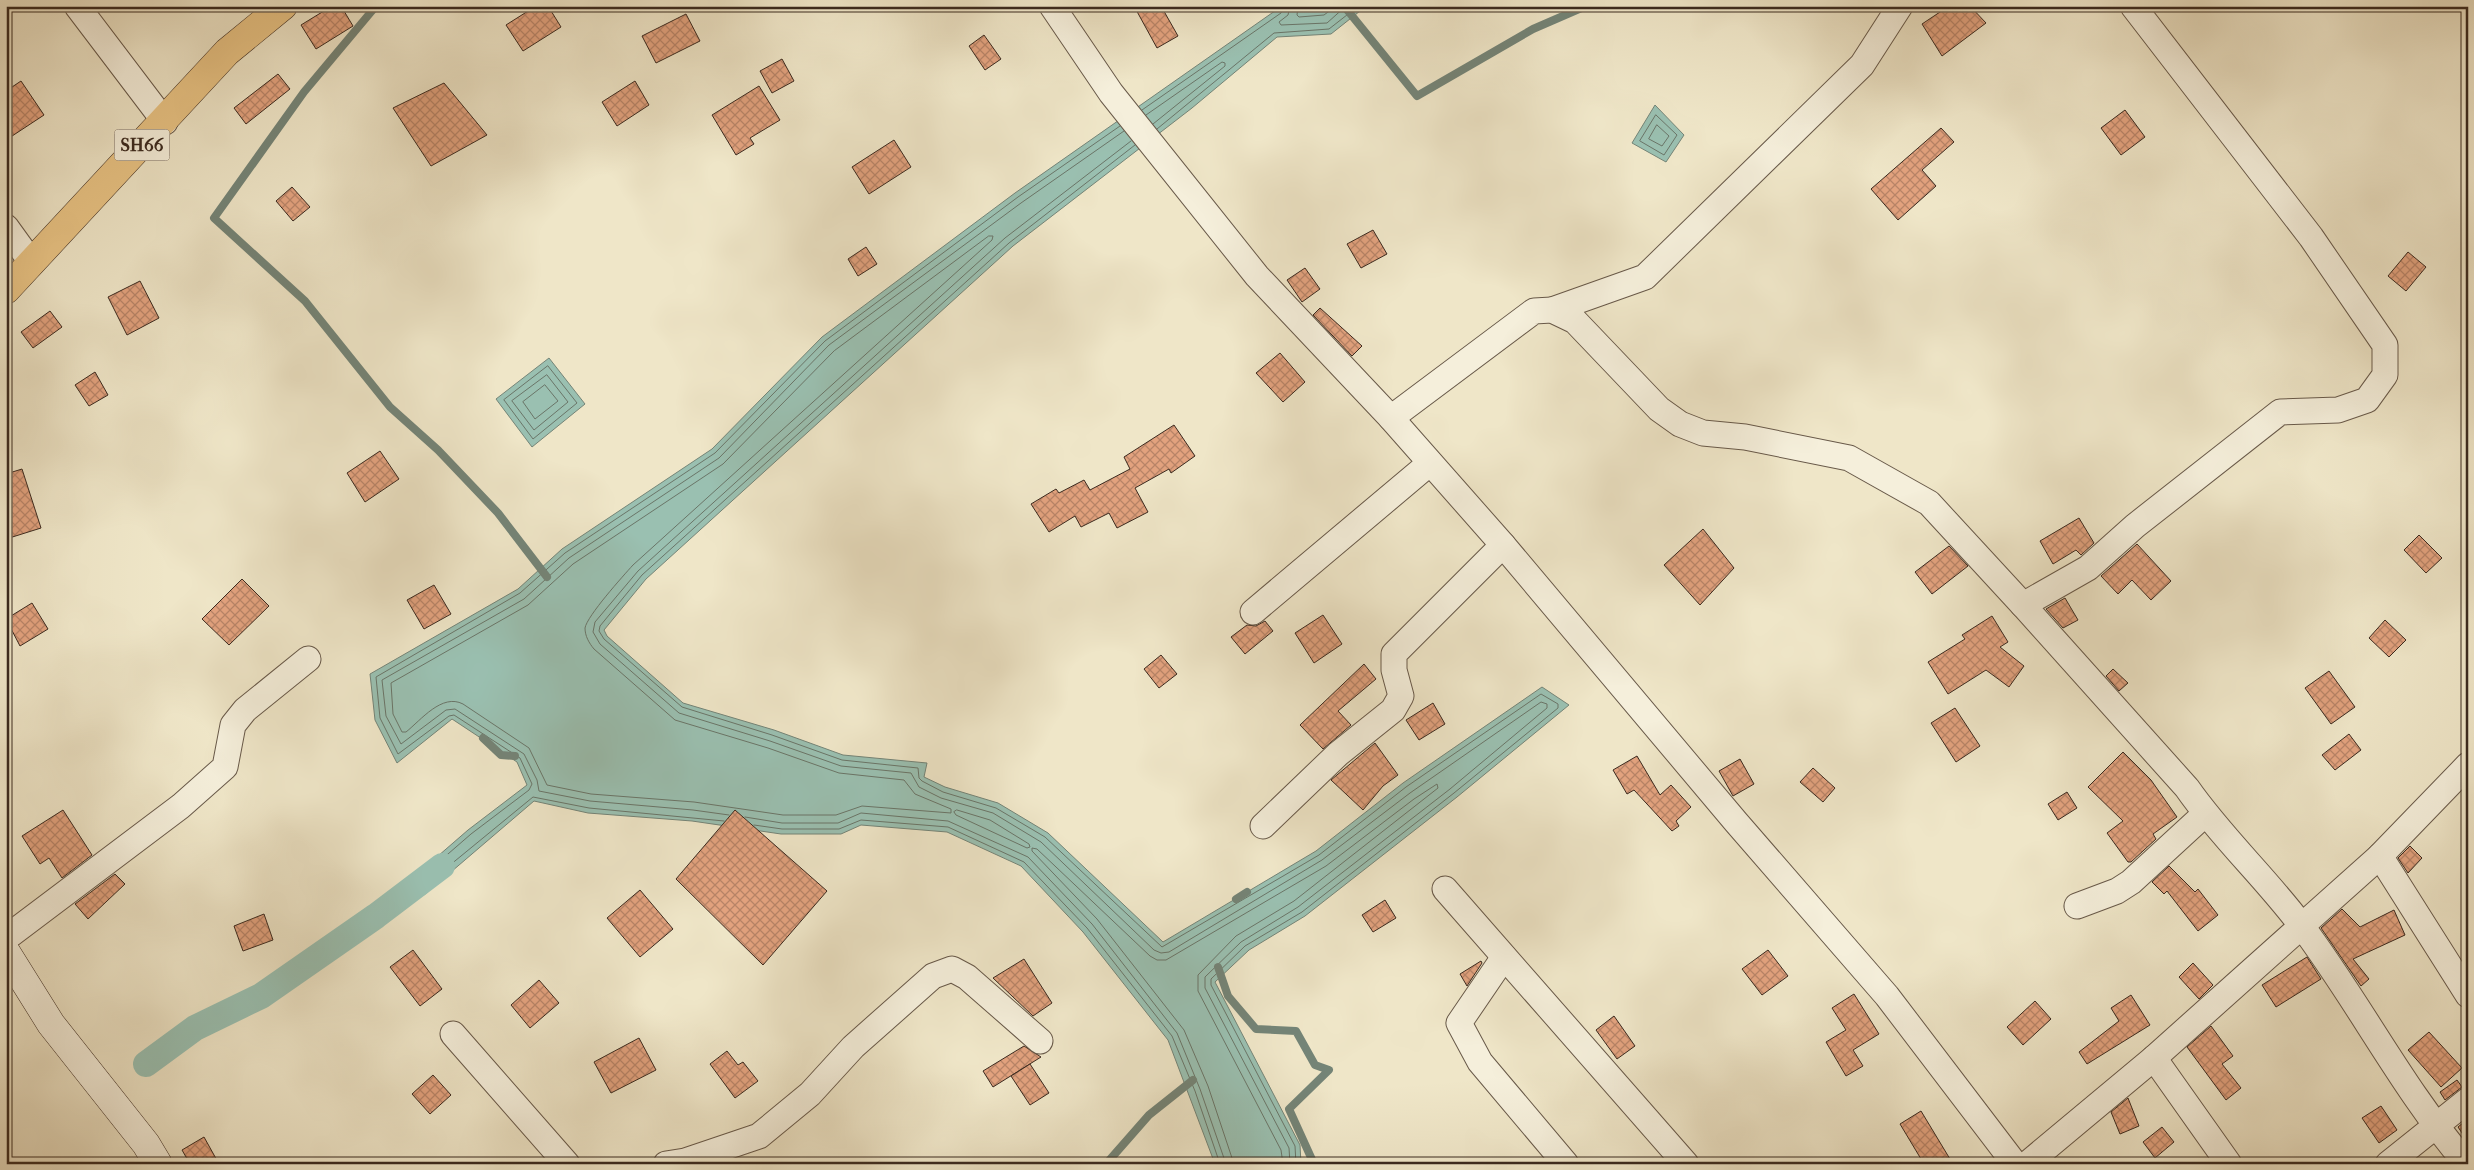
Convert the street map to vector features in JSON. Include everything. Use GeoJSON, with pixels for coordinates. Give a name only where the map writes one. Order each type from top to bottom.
{"type":"FeatureCollection","features":[{"type":"Feature","properties":{"kind":"main road","name":"SH66"},"geometry":{"type":"LineString","coordinates":[[6,290],[165,122],[227,52],[283,6]]}},
{"type":"Feature","properties":{"kind":"main road"},"geometry":{"type":"LineString","coordinates":[[6,952],[51,1024],[146,1144],[158,1164]]}},
{"type":"Feature","properties":{"kind":"street"},"geometry":{"type":"LineString","coordinates":[[77,6],[165,122]]}},
{"type":"Feature","properties":{"kind":"street"},"geometry":{"type":"LineString","coordinates":[[1052,6],[1110,93],[1257,276],[1391,418],[1503,545],[1736,822],[1887,996],[2015,1164]]}},
{"type":"Feature","properties":{"kind":"street"},"geometry":{"type":"LineString","coordinates":[[1391,418],[1534,311],[1552,310],[1645,277],[1862,65],[1900,6]]}},
{"type":"Feature","properties":{"kind":"street"},"geometry":{"type":"LineString","coordinates":[[2024,605],[2088,568],[2136,526],[2280,412],[2338,410],[2367,400],[2385,375],[2385,345],[2312,237],[2133,6]]}},
{"type":"Feature","properties":{"kind":"street"},"geometry":{"type":"LineString","coordinates":[[6,228],[32,263]]}},
{"type":"Feature","properties":{"kind":"street"},"geometry":{"type":"LineString","coordinates":[[1552,310],[1575,322],[1659,409],[1680,424],[1703,433],[1745,437],[1849,458],[1929,503],[2024,605],[2187,788],[2205,814],[2301,925],[2436,1126],[2467,1164]]}},
{"type":"Feature","properties":{"kind":"street"},"geometry":{"type":"LineString","coordinates":[[1253,612],[1430,463]]}},
{"type":"Feature","properties":{"kind":"street"},"geometry":{"type":"LineString","coordinates":[[1263,826],[1338,754],[1393,710],[1401,696],[1394,670],[1394,654],[1503,545]]}},
{"type":"Feature","properties":{"kind":"street"},"geometry":{"type":"LineString","coordinates":[[6,938],[207,784],[225,767],[229,737],[233,725],[308,659]]}},
{"type":"Feature","properties":{"kind":"street"},"geometry":{"type":"LineString","coordinates":[[2027,1164],[2154,1058],[2380,856],[2468,765]]}},
{"type":"Feature","properties":{"kind":"street"},"geometry":{"type":"LineString","coordinates":[[2076,906],[2117,891],[2131,882],[2205,814]]}},
{"type":"Feature","properties":{"kind":"street"},"geometry":{"type":"LineString","coordinates":[[2380,856],[2468,995]]}},
{"type":"Feature","properties":{"kind":"street"},"geometry":{"type":"LineString","coordinates":[[1445,889],[1686,1164]]}},
{"type":"Feature","properties":{"kind":"street"},"geometry":{"type":"LineString","coordinates":[[1504,957],[1459,1023],[1480,1062],[1566,1164]]}},
{"type":"Feature","properties":{"kind":"street"},"geometry":{"type":"LineString","coordinates":[[666,1164],[685,1161],[759,1136],[810,1094],[853,1047],[934,976],[952,969],[967,977],[1040,1041]]}},
{"type":"Feature","properties":{"kind":"street"},"geometry":{"type":"LineString","coordinates":[[453,1034],[567,1164]]}},
{"type":"Feature","properties":{"kind":"street"},"geometry":{"type":"LineString","coordinates":[[2154,1058],[2229,1164]]}},
{"type":"Feature","properties":{"kind":"street"},"geometry":{"type":"LineString","coordinates":[[2388,1164],[2468,1100]]}},
{"type":"Feature","properties":{"kind":"water"},"geometry":{"type":"Polygon","coordinates":[[[1282,6],[1356,6],[1360,11],[1331,34],[1277,37],[1192,108],[1013,246],[646,579],[604,630],[607,636],[683,703],[774,730],[843,755],[927,763],[924,777],[945,787],[998,803],[1048,833],[1163,942],[1316,851],[1403,783],[1542,687],[1569,705],[1457,797],[1305,916],[1249,950],[1215,982],[1300,1145],[1301,1164],[1215,1164],[1168,1040],[1083,932],[1021,866],[947,832],[861,825],[841,834],[781,834],[692,821],[588,813],[534,801],[424,895],[408,882],[468,830],[527,785],[517,762],[452,719],[397,763],[375,720],[370,674],[518,589],[562,549],[712,449],[822,337],[1015,193],[1282,6]]]}},
{"type":"Feature","properties":{"kind":"water"},"geometry":{"type":"Polygon","coordinates":[[[1655,105],[1684,135],[1666,162],[1632,143],[1655,105]]]}},
{"type":"Feature","properties":{"kind":"water"},"geometry":{"type":"Polygon","coordinates":[[[549,358],[585,404],[532,447],[496,399],[549,358]]]}},
{"type":"Feature","properties":{"kind":"building"},"geometry":{"type":"Polygon","coordinates":[[[332,6],[341,6],[353,26],[316,49],[301,25],[332,6]]]}},
{"type":"Feature","properties":{"kind":"building"},"geometry":{"type":"Polygon","coordinates":[[[536,6],[548,6],[561,27],[523,51],[506,25],[536,6]]]}},
{"type":"Feature","properties":{"kind":"building"},"geometry":{"type":"Polygon","coordinates":[[[1134,6],[1161,6],[1178,36],[1157,48],[1134,6]]]}},
{"type":"Feature","properties":{"kind":"building"},"geometry":{"type":"Polygon","coordinates":[[[1949,6],[1970,6],[1986,23],[1942,56],[1922,24],[1949,6]]]}},
{"type":"Feature","properties":{"kind":"building"},"geometry":{"type":"Polygon","coordinates":[[[686,14],[700,41],[656,63],[642,36],[686,14]]]}},
{"type":"Feature","properties":{"kind":"building"},"geometry":{"type":"Polygon","coordinates":[[[984,35],[1001,59],[985,70],[969,46],[984,35]]]}},
{"type":"Feature","properties":{"kind":"building"},"geometry":{"type":"Polygon","coordinates":[[[782,59],[794,81],[772,93],[760,71],[782,59]]]}},
{"type":"Feature","properties":{"kind":"building"},"geometry":{"type":"Polygon","coordinates":[[[278,74],[290,89],[246,124],[234,108],[278,74]]]}},
{"type":"Feature","properties":{"kind":"building"},"geometry":{"type":"Polygon","coordinates":[[[21,81],[44,115],[6,140],[6,91],[21,81]]]}},
{"type":"Feature","properties":{"kind":"building"},"geometry":{"type":"Polygon","coordinates":[[[635,81],[649,105],[617,126],[602,102],[635,81]]]}},
{"type":"Feature","properties":{"kind":"building"},"geometry":{"type":"Polygon","coordinates":[[[444,83],[487,135],[431,166],[393,108],[444,83]]]}},
{"type":"Feature","properties":{"kind":"building"},"geometry":{"type":"Polygon","coordinates":[[[759,86],[780,120],[750,138],[754,144],[736,155],[712,115],[759,86]]]}},
{"type":"Feature","properties":{"kind":"building"},"geometry":{"type":"Polygon","coordinates":[[[2125,110],[2145,137],[2121,155],[2101,128],[2125,110]]]}},
{"type":"Feature","properties":{"kind":"building"},"geometry":{"type":"Polygon","coordinates":[[[1941,128],[1954,142],[1922,170],[1936,186],[1898,220],[1871,189],[1941,128]]]}},
{"type":"Feature","properties":{"kind":"building"},"geometry":{"type":"Polygon","coordinates":[[[894,140],[911,167],[869,194],[852,167],[894,140]]]}},
{"type":"Feature","properties":{"kind":"building"},"geometry":{"type":"Polygon","coordinates":[[[292,187],[310,207],[293,221],[276,201],[292,187]]]}},
{"type":"Feature","properties":{"kind":"building"},"geometry":{"type":"Polygon","coordinates":[[[1373,230],[1387,254],[1361,268],[1347,244],[1373,230]]]}},
{"type":"Feature","properties":{"kind":"building"},"geometry":{"type":"Polygon","coordinates":[[[866,247],[877,264],[858,276],[848,259],[866,247]]]}},
{"type":"Feature","properties":{"kind":"building"},"geometry":{"type":"Polygon","coordinates":[[[2408,252],[2426,267],[2406,291],[2388,276],[2408,252]]]}},
{"type":"Feature","properties":{"kind":"building"},"geometry":{"type":"Polygon","coordinates":[[[1305,268],[1320,289],[1302,302],[1287,280],[1305,268]]]}},
{"type":"Feature","properties":{"kind":"building"},"geometry":{"type":"Polygon","coordinates":[[[140,281],[159,318],[127,335],[108,297],[140,281]]]}},
{"type":"Feature","properties":{"kind":"building"},"geometry":{"type":"Polygon","coordinates":[[[1320,308],[1362,346],[1352,356],[1313,315],[1320,308]]]}},
{"type":"Feature","properties":{"kind":"building"},"geometry":{"type":"Polygon","coordinates":[[[50,311],[62,327],[33,348],[21,332],[50,311]]]}},
{"type":"Feature","properties":{"kind":"building"},"geometry":{"type":"Polygon","coordinates":[[[1280,353],[1305,382],[1283,402],[1256,373],[1280,353]]]}},
{"type":"Feature","properties":{"kind":"building"},"geometry":{"type":"Polygon","coordinates":[[[95,372],[108,395],[89,406],[75,385],[95,372]]]}},
{"type":"Feature","properties":{"kind":"building"},"geometry":{"type":"Polygon","coordinates":[[[1174,425],[1195,456],[1171,473],[1169,469],[1135,488],[1148,512],[1117,528],[1109,513],[1081,527],[1075,516],[1049,532],[1031,504],[1056,489],[1059,493],[1084,480],[1090,490],[1130,469],[1124,457],[1174,425]]]}},
{"type":"Feature","properties":{"kind":"building"},"geometry":{"type":"Polygon","coordinates":[[[380,451],[399,479],[365,502],[347,473],[380,451]]]}},
{"type":"Feature","properties":{"kind":"building"},"geometry":{"type":"Polygon","coordinates":[[[22,469],[41,528],[6,539],[6,474],[22,469]]]}},
{"type":"Feature","properties":{"kind":"building"},"geometry":{"type":"Polygon","coordinates":[[[2079,518],[2094,543],[2081,555],[2076,550],[2053,564],[2040,541],[2079,518]]]}},
{"type":"Feature","properties":{"kind":"building"},"geometry":{"type":"Polygon","coordinates":[[[1703,529],[1734,568],[1700,605],[1664,565],[1703,529]]]}},
{"type":"Feature","properties":{"kind":"building"},"geometry":{"type":"Polygon","coordinates":[[[2419,535],[2442,558],[2426,573],[2404,550],[2419,535]]]}},
{"type":"Feature","properties":{"kind":"building"},"geometry":{"type":"Polygon","coordinates":[[[2137,544],[2171,581],[2151,600],[2132,580],[2118,594],[2101,576],[2137,544]]]}},
{"type":"Feature","properties":{"kind":"building"},"geometry":{"type":"Polygon","coordinates":[[[1949,546],[1968,566],[1932,594],[1915,572],[1949,546]]]}},
{"type":"Feature","properties":{"kind":"building"},"geometry":{"type":"Polygon","coordinates":[[[242,579],[269,606],[229,645],[202,619],[242,579]]]}},
{"type":"Feature","properties":{"kind":"building"},"geometry":{"type":"Polygon","coordinates":[[[434,585],[451,614],[424,629],[407,600],[434,585]]]}},
{"type":"Feature","properties":{"kind":"building"},"geometry":{"type":"Polygon","coordinates":[[[2065,598],[2078,620],[2063,628],[2046,609],[2065,598]]]}},
{"type":"Feature","properties":{"kind":"building"},"geometry":{"type":"Polygon","coordinates":[[[32,603],[48,629],[20,646],[6,619],[32,603]]]}},
{"type":"Feature","properties":{"kind":"building"},"geometry":{"type":"Polygon","coordinates":[[[1323,615],[1342,644],[1314,663],[1295,633],[1323,615]]]}},
{"type":"Feature","properties":{"kind":"building"},"geometry":{"type":"Polygon","coordinates":[[[1992,616],[2008,642],[2000,647],[2024,666],[2009,687],[1986,670],[1948,694],[1928,662],[1965,639],[1962,635],[1992,616]]]}},
{"type":"Feature","properties":{"kind":"building"},"geometry":{"type":"Polygon","coordinates":[[[2385,620],[2406,640],[2389,657],[2369,638],[2385,620]]]}},
{"type":"Feature","properties":{"kind":"building"},"geometry":{"type":"Polygon","coordinates":[[[1265,621],[1273,631],[1245,654],[1231,637],[1247,625],[1256,626],[1265,621]]]}},
{"type":"Feature","properties":{"kind":"building"},"geometry":{"type":"Polygon","coordinates":[[[1161,655],[1177,674],[1159,688],[1144,669],[1161,655]]]}},
{"type":"Feature","properties":{"kind":"building"},"geometry":{"type":"Polygon","coordinates":[[[1364,664],[1376,679],[1338,711],[1351,725],[1323,749],[1300,725],[1364,664]]]}},
{"type":"Feature","properties":{"kind":"building"},"geometry":{"type":"Polygon","coordinates":[[[2113,669],[2128,683],[2119,691],[2106,676],[2113,669]]]}},
{"type":"Feature","properties":{"kind":"building"},"geometry":{"type":"Polygon","coordinates":[[[2329,671],[2355,707],[2331,724],[2305,688],[2329,671]]]}},
{"type":"Feature","properties":{"kind":"building"},"geometry":{"type":"Polygon","coordinates":[[[1433,703],[1445,724],[1419,740],[1406,720],[1433,703]]]}},
{"type":"Feature","properties":{"kind":"building"},"geometry":{"type":"Polygon","coordinates":[[[1955,708],[1980,746],[1956,762],[1931,723],[1955,708]]]}},
{"type":"Feature","properties":{"kind":"building"},"geometry":{"type":"Polygon","coordinates":[[[2349,734],[2361,750],[2335,770],[2322,755],[2349,734]]]}},
{"type":"Feature","properties":{"kind":"building"},"geometry":{"type":"Polygon","coordinates":[[[1375,743],[1398,775],[1383,786],[1363,810],[1331,780],[1375,743]]]}},
{"type":"Feature","properties":{"kind":"building"},"geometry":{"type":"Polygon","coordinates":[[[2123,752],[2151,780],[2177,817],[2153,834],[2156,839],[2131,862],[2128,862],[2107,833],[2123,821],[2088,787],[2123,752]]]}},
{"type":"Feature","properties":{"kind":"building"},"geometry":{"type":"Polygon","coordinates":[[[1637,756],[1660,795],[1671,785],[1691,807],[1676,821],[1679,826],[1672,831],[1634,790],[1627,794],[1613,770],[1637,756]]]}},
{"type":"Feature","properties":{"kind":"building"},"geometry":{"type":"Polygon","coordinates":[[[1740,759],[1754,784],[1733,796],[1719,771],[1740,759]]]}},
{"type":"Feature","properties":{"kind":"building"},"geometry":{"type":"Polygon","coordinates":[[[1813,768],[1835,788],[1823,802],[1800,782],[1813,768]]]}},
{"type":"Feature","properties":{"kind":"building"},"geometry":{"type":"Polygon","coordinates":[[[2067,792],[2077,808],[2058,820],[2048,804],[2067,792]]]}},
{"type":"Feature","properties":{"kind":"building"},"geometry":{"type":"Polygon","coordinates":[[[63,810],[92,855],[62,878],[49,858],[40,864],[22,836],[63,810]]]}},
{"type":"Feature","properties":{"kind":"building"},"geometry":{"type":"Polygon","coordinates":[[[735,810],[827,891],[763,965],[676,879],[735,810]]]}},
{"type":"Feature","properties":{"kind":"building"},"geometry":{"type":"Polygon","coordinates":[[[2410,846],[2422,858],[2408,873],[2398,858],[2410,846]]]}},
{"type":"Feature","properties":{"kind":"building"},"geometry":{"type":"Polygon","coordinates":[[[2169,866],[2195,892],[2198,889],[2218,915],[2198,931],[2167,891],[2164,894],[2152,882],[2169,866]]]}},
{"type":"Feature","properties":{"kind":"building"},"geometry":{"type":"Polygon","coordinates":[[[115,874],[125,884],[88,919],[75,904],[115,874]]]}},
{"type":"Feature","properties":{"kind":"building"},"geometry":{"type":"Polygon","coordinates":[[[640,890],[673,929],[640,957],[607,918],[640,890]]]}},
{"type":"Feature","properties":{"kind":"building"},"geometry":{"type":"Polygon","coordinates":[[[1385,900],[1396,918],[1373,932],[1362,915],[1385,900]]]}},
{"type":"Feature","properties":{"kind":"building"},"geometry":{"type":"Polygon","coordinates":[[[2342,909],[2360,927],[2394,910],[2405,935],[2353,959],[2369,979],[2361,986],[2321,928],[2342,909]]]}},
{"type":"Feature","properties":{"kind":"building"},"geometry":{"type":"Polygon","coordinates":[[[264,914],[273,940],[243,951],[234,926],[264,914]]]}},
{"type":"Feature","properties":{"kind":"building"},"geometry":{"type":"Polygon","coordinates":[[[413,950],[442,989],[420,1006],[390,967],[413,950]]]}},
{"type":"Feature","properties":{"kind":"building"},"geometry":{"type":"Polygon","coordinates":[[[1768,950],[1788,976],[1762,995],[1742,969],[1768,950]]]}},
{"type":"Feature","properties":{"kind":"building"},"geometry":{"type":"Polygon","coordinates":[[[2307,957],[2321,979],[2276,1007],[2262,985],[2307,957]]]}},
{"type":"Feature","properties":{"kind":"building"},"geometry":{"type":"Polygon","coordinates":[[[1024,959],[1052,1003],[1033,1016],[993,978],[1024,959]]]}},
{"type":"Feature","properties":{"kind":"building"},"geometry":{"type":"Polygon","coordinates":[[[1481,961],[1482,963],[1467,986],[1460,974],[1481,961]]]}},
{"type":"Feature","properties":{"kind":"building"},"geometry":{"type":"Polygon","coordinates":[[[2193,963],[2213,985],[2199,999],[2179,977],[2193,963]]]}},
{"type":"Feature","properties":{"kind":"building"},"geometry":{"type":"Polygon","coordinates":[[[539,980],[559,1003],[530,1028],[511,1005],[539,980]]]}},
{"type":"Feature","properties":{"kind":"building"},"geometry":{"type":"Polygon","coordinates":[[[1854,994],[1879,1034],[1853,1050],[1863,1066],[1846,1076],[1826,1042],[1846,1030],[1832,1008],[1854,994]]]}},
{"type":"Feature","properties":{"kind":"building"},"geometry":{"type":"Polygon","coordinates":[[[2131,995],[2150,1025],[2087,1064],[2079,1052],[2119,1021],[2111,1008],[2131,995]]]}},
{"type":"Feature","properties":{"kind":"building"},"geometry":{"type":"Polygon","coordinates":[[[2035,1001],[2051,1019],[2023,1045],[2007,1027],[2035,1001]]]}},
{"type":"Feature","properties":{"kind":"building"},"geometry":{"type":"Polygon","coordinates":[[[1614,1016],[1635,1046],[1617,1059],[1596,1030],[1614,1016]]]}},
{"type":"Feature","properties":{"kind":"building"},"geometry":{"type":"Polygon","coordinates":[[[2211,1026],[2233,1056],[2222,1064],[2241,1088],[2226,1100],[2187,1047],[2211,1026]]]}},
{"type":"Feature","properties":{"kind":"building"},"geometry":{"type":"Polygon","coordinates":[[[2429,1032],[2462,1068],[2441,1087],[2408,1050],[2429,1032]]]}},
{"type":"Feature","properties":{"kind":"building"},"geometry":{"type":"Polygon","coordinates":[[[639,1038],[656,1070],[611,1093],[594,1062],[639,1038]]]}},
{"type":"Feature","properties":{"kind":"building"},"geometry":{"type":"Polygon","coordinates":[[[1024,1046],[1041,1057],[993,1087],[983,1071],[1024,1046]]]}},
{"type":"Feature","properties":{"kind":"building"},"geometry":{"type":"Polygon","coordinates":[[[727,1051],[738,1065],[743,1062],[758,1081],[735,1098],[710,1064],[727,1051]]]}},
{"type":"Feature","properties":{"kind":"building"},"geometry":{"type":"Polygon","coordinates":[[[1030,1064],[1049,1093],[1030,1105],[1011,1076],[1030,1064]]]}},
{"type":"Feature","properties":{"kind":"building"},"geometry":{"type":"Polygon","coordinates":[[[433,1075],[451,1095],[430,1114],[412,1094],[433,1075]]]}},
{"type":"Feature","properties":{"kind":"building"},"geometry":{"type":"Polygon","coordinates":[[[2457,1080],[2462,1087],[2445,1100],[2440,1092],[2457,1080]]]}},
{"type":"Feature","properties":{"kind":"building"},"geometry":{"type":"Polygon","coordinates":[[[2128,1098],[2139,1126],[2120,1134],[2111,1112],[2128,1098]]]}},
{"type":"Feature","properties":{"kind":"building"},"geometry":{"type":"Polygon","coordinates":[[[2381,1106],[2397,1130],[2379,1143],[2362,1118],[2381,1106]]]}},
{"type":"Feature","properties":{"kind":"building"},"geometry":{"type":"Polygon","coordinates":[[[1921,1111],[1953,1164],[1924,1164],[1900,1124],[1921,1111]]]}},
{"type":"Feature","properties":{"kind":"building"},"geometry":{"type":"Polygon","coordinates":[[[2468,1119],[2468,1142],[2458,1127],[2468,1119]]]}},
{"type":"Feature","properties":{"kind":"building"},"geometry":{"type":"Polygon","coordinates":[[[2162,1127],[2174,1142],[2155,1158],[2143,1142],[2162,1127]]]}},
{"type":"Feature","properties":{"kind":"building"},"geometry":{"type":"Polygon","coordinates":[[[204,1137],[219,1164],[190,1164],[182,1150],[204,1137]]]}},
{"type":"Feature","properties":{"kind":"waterway"},"geometry":{"type":"LineString","coordinates":[[376,6],[304,92],[214,218],[305,301],[390,407],[438,450],[498,513],[547,577]]}},
{"type":"Feature","properties":{"kind":"waterway"},"geometry":{"type":"LineString","coordinates":[[1344,6],[1417,96],[1533,29],[1586,6]]}},
{"type":"Feature","properties":{"kind":"waterway"},"geometry":{"type":"LineString","coordinates":[[483,738],[501,755],[515,756]]}},
{"type":"Feature","properties":{"kind":"waterway"},"geometry":{"type":"LineString","coordinates":[[146,1064],[195,1028],[261,996],[376,916],[442,866]]}},
{"type":"Feature","properties":{"kind":"waterway"},"geometry":{"type":"LineString","coordinates":[[1236,899],[1247,892]]}},
{"type":"Feature","properties":{"kind":"waterway"},"geometry":{"type":"LineString","coordinates":[[1218,967],[1228,996],[1256,1029],[1296,1031],[1315,1065],[1329,1070],[1289,1109],[1314,1164]]}},
{"type":"Feature","properties":{"kind":"waterway"},"geometry":{"type":"LineString","coordinates":[[1106,1164],[1149,1115],[1193,1080]]}}]}
